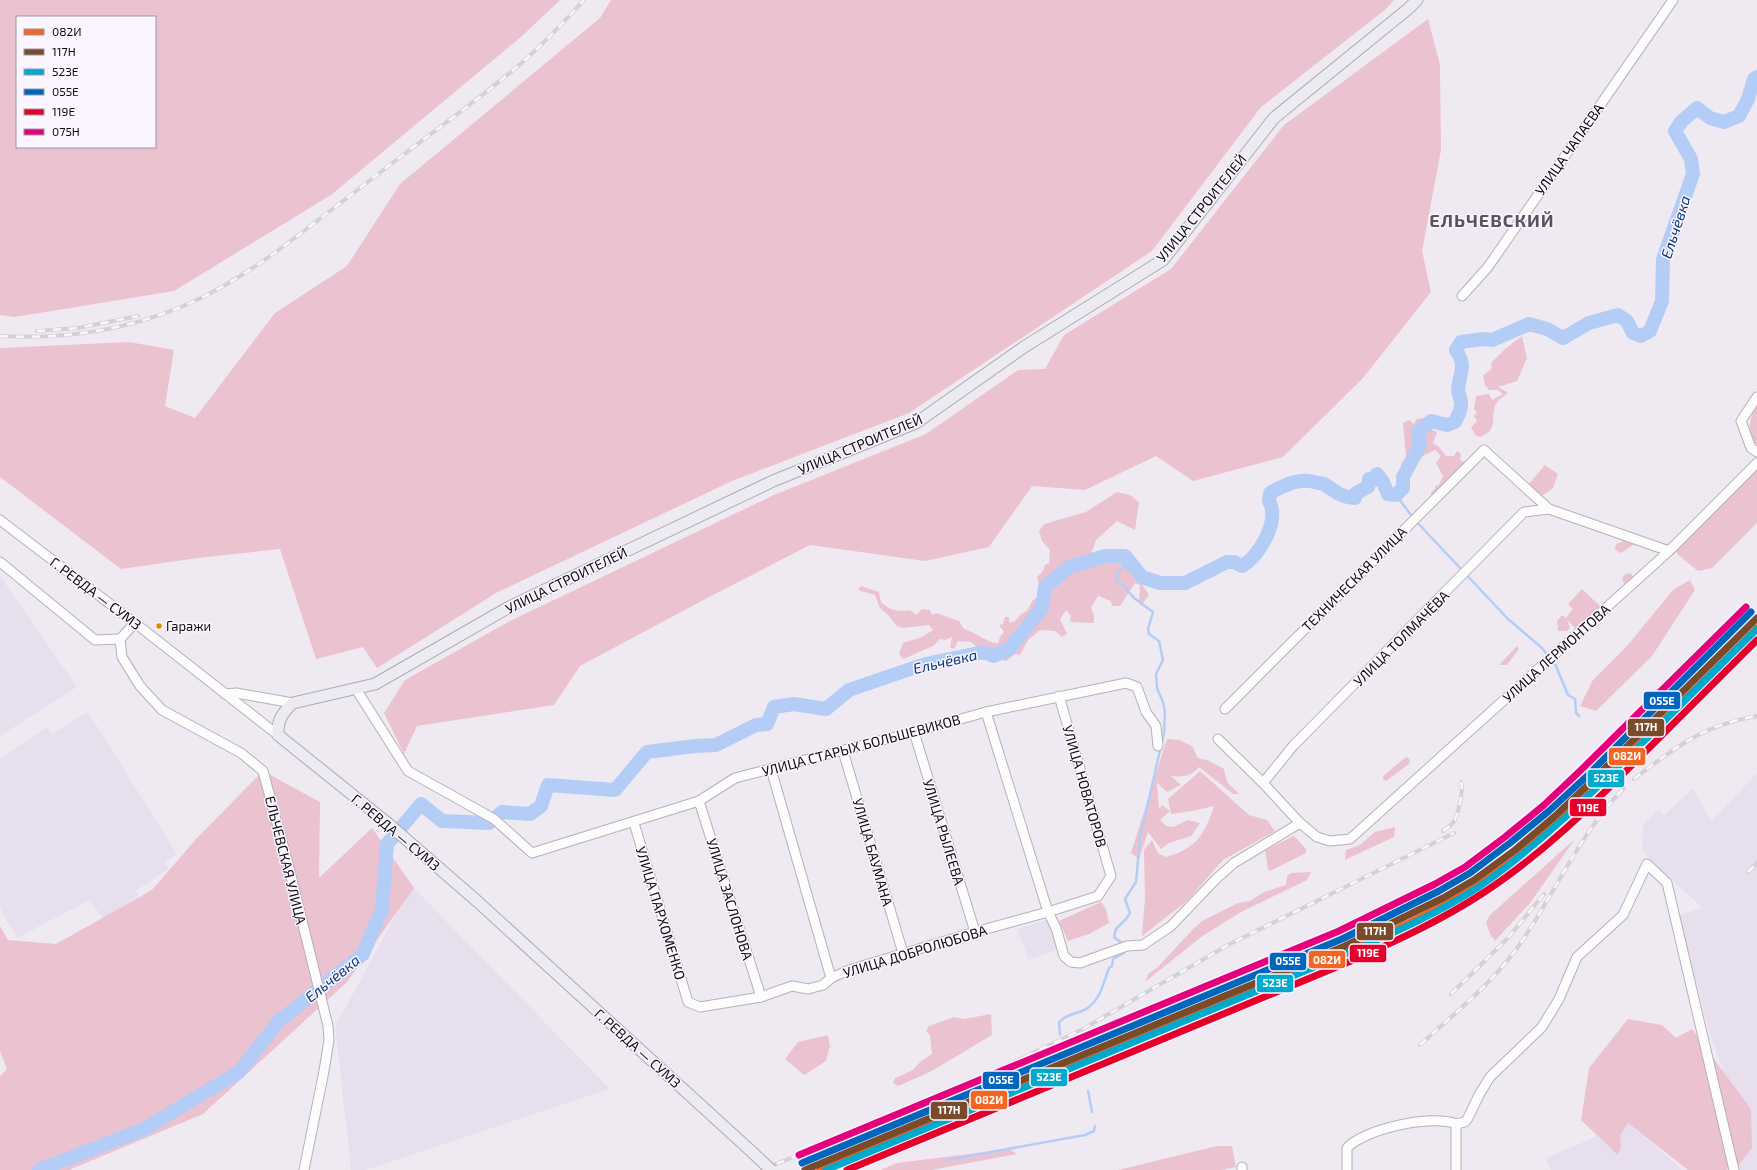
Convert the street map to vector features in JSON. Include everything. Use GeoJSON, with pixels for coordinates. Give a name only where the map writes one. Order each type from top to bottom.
{"type":"FeatureCollection","features":[{"type":"Feature","properties":{"kind":"main road","name":"УЛИЦА СТРОИТЕЛЕЙ"},"geometry":{"type":"LineString","coordinates":[[294,704],[375,684],[511,606],[766,484],[916,424],[1024,347],[1163,260],[1274,118],[1408,9],[1417,0]]}},
{"type":"Feature","properties":{"kind":"main road"},"geometry":{"type":"LineString","coordinates":[[278,735],[277,727],[280,719],[286,710],[294,704]]}},
{"type":"Feature","properties":{"kind":"main road","name":"Г. РЕВДА — СУМЗ"},"geometry":{"type":"LineString","coordinates":[[278,735],[386,821],[478,902],[771,1170]]}},
{"type":"Feature","properties":{"kind":"street","name":"УЛИЦА ЧАПАЕВА"},"geometry":{"type":"LineString","coordinates":[[1462,296],[1488,267],[1673,0]]}},
{"type":"Feature","properties":{"kind":"street"},"geometry":{"type":"LineString","coordinates":[[1757,397],[1741,421],[1751,448],[1757,452]]}},
{"type":"Feature","properties":{"kind":"street","name":"ТЕХНИЧЕСКАЯ УЛИЦА"},"geometry":{"type":"LineString","coordinates":[[1225,708],[1484,450],[1549,509]]}},
{"type":"Feature","properties":{"kind":"street","name":"УЛИЦА ЛЕРМОНТОВА"},"geometry":{"type":"LineString","coordinates":[[1300,823],[1321,839],[1334,841],[1350,839],[1669,550],[1757,463]]}},
{"type":"Feature","properties":{"kind":"street"},"geometry":{"type":"LineString","coordinates":[[1549,509],[1669,550]]}},
{"type":"Feature","properties":{"kind":"street","name":"УЛИЦА ТОЛМАЧЁВА"},"geometry":{"type":"LineString","coordinates":[[1263,783],[1293,746],[1524,512],[1549,509]]}},
{"type":"Feature","properties":{"kind":"street","name":"Г. РЕВДА — СУМЗ"},"geometry":{"type":"LineString","coordinates":[[0,520],[278,735]]}},
{"type":"Feature","properties":{"kind":"street"},"geometry":{"type":"LineString","coordinates":[[0,562],[95,640],[120,639],[135,623]]}},
{"type":"Feature","properties":{"kind":"street","name":"ЕЛЬЧЕВСКАЯ УЛИЦА"},"geometry":{"type":"LineString","coordinates":[[120,639],[122,657],[140,686],[162,710],[241,753],[263,772],[288,864],[328,1026],[329,1040],[324,1072],[304,1170]]}},
{"type":"Feature","properties":{"kind":"street","name":"УЛИЦА СТАРЫХ БОЛЬШЕВИКОВ"},"geometry":{"type":"LineString","coordinates":[[356,689],[408,771],[494,819],[532,853],[634,823],[699,801],[735,778],[843,751],[986,712],[1126,683],[1134,684],[1137,687],[1146,712],[1156,726],[1158,746]]}},
{"type":"Feature","properties":{"kind":"street","name":"УЛИЦА СТРОИТЕЛЕЙ"},"geometry":{"type":"LineString","coordinates":[[225,694],[236,693],[294,704]]}},
{"type":"Feature","properties":{"kind":"street","name":"УЛИЦА НОВАТОРОВ"},"geometry":{"type":"LineString","coordinates":[[1059,696],[1111,876]]}},
{"type":"Feature","properties":{"kind":"street"},"geometry":{"type":"LineString","coordinates":[[986,712],[1048,912],[1056,928],[1064,956],[1071,962],[1080,963],[1121,948],[1143,945],[1171,926],[1216,879],[1234,863],[1300,823],[1263,783],[1218,739]]}},
{"type":"Feature","properties":{"kind":"street","name":"УЛИЦА РЫЛЕЕВА"},"geometry":{"type":"LineString","coordinates":[[914,732],[974,932]]}},
{"type":"Feature","properties":{"kind":"street","name":"УЛИЦА БАУМАНА"},"geometry":{"type":"LineString","coordinates":[[843,751],[903,953]]}},
{"type":"Feature","properties":{"kind":"street"},"geometry":{"type":"LineString","coordinates":[[771,769],[831,978]]}},
{"type":"Feature","properties":{"kind":"street","name":"УЛИЦА ЗАСЛОНОВА"},"geometry":{"type":"LineString","coordinates":[[699,801],[761,997]]}},
{"type":"Feature","properties":{"kind":"street","name":"УЛИЦА ПАРХОМЕНКО"},"geometry":{"type":"LineString","coordinates":[[634,823],[688,1002]]}},
{"type":"Feature","properties":{"kind":"street"},"geometry":{"type":"LineString","coordinates":[[1347,1170],[1347,1148],[1353,1142],[1395,1126],[1424,1121],[1446,1121],[1456,1124],[1465,1122],[1490,1077],[1542,1027],[1559,999],[1577,957],[1623,915],[1647,864],[1667,883],[1734,1170]]}},
{"type":"Feature","properties":{"kind":"street","name":"УЛИЦА ДОБРОЛЮБОВА"},"geometry":{"type":"LineString","coordinates":[[688,1002],[700,1007],[761,997],[792,986],[808,989],[823,985],[831,978],[849,970],[1098,896],[1111,876]]}},
{"type":"Feature","properties":{"kind":"street"},"geometry":{"type":"LineString","coordinates":[[1456,1124],[1456,1170]]}},
{"type":"Feature","properties":{"kind":"shaded area"},"geometry":{"type":"Polygon","coordinates":[[[0,0],[560,0],[522,36],[331,195],[174,291],[15,317],[0,315],[0,0]]]}},
{"type":"Feature","properties":{"kind":"shaded area"},"geometry":{"type":"Polygon","coordinates":[[[611,0],[1394,0],[1386,9],[1261,107],[1152,251],[909,413],[732,481],[496,593],[377,668],[363,647],[316,659],[280,549],[198,558],[121,569],[0,477],[0,348],[129,342],[174,350],[165,406],[195,418],[275,313],[347,266],[400,184],[600,18],[611,0]]]}},
{"type":"Feature","properties":{"kind":"shaded area"},"geometry":{"type":"Polygon","coordinates":[[[1428,19],[1440,65],[1441,150],[1422,251],[1431,292],[1363,378],[1283,457],[1193,481],[1156,456],[1085,490],[1032,486],[989,547],[925,561],[810,545],[580,666],[554,705],[417,726],[404,754],[384,713],[405,680],[512,620],[774,495],[926,434],[1018,370],[1045,369],[1064,335],[1171,269],[1284,125],[1428,19]]]}},
{"type":"Feature","properties":{"kind":"shaded area"},"geometry":{"type":"Polygon","coordinates":[[[1522,336],[1527,358],[1517,381],[1498,387],[1507,392],[1495,406],[1491,430],[1487,434],[1480,437],[1475,435],[1471,427],[1477,421],[1474,416],[1477,412],[1474,410],[1476,396],[1489,394],[1492,400],[1503,394],[1498,390],[1489,390],[1485,385],[1483,376],[1492,368],[1491,363],[1505,349],[1522,336]]]}},
{"type":"Feature","properties":{"kind":"shaded area"},"geometry":{"type":"Polygon","coordinates":[[[1757,405],[1757,445],[1751,436],[1750,425],[1752,415],[1757,405]]]}},
{"type":"Feature","properties":{"kind":"shaded area"},"geometry":{"type":"Polygon","coordinates":[[[1428,417],[1433,419],[1435,425],[1432,430],[1437,432],[1433,443],[1439,447],[1446,456],[1454,456],[1457,451],[1461,454],[1460,460],[1466,463],[1432,496],[1431,492],[1435,489],[1435,486],[1439,485],[1443,476],[1436,463],[1441,456],[1435,450],[1423,456],[1412,467],[1407,466],[1407,462],[1404,466],[1401,466],[1406,457],[1403,423],[1409,420],[1414,424],[1417,419],[1428,417]]]}},
{"type":"Feature","properties":{"kind":"shaded area"},"geometry":{"type":"Polygon","coordinates":[[[1545,465],[1558,474],[1553,488],[1539,498],[1527,486],[1545,465]]]}},
{"type":"Feature","properties":{"kind":"shaded area"},"geometry":{"type":"Polygon","coordinates":[[[1757,468],[1757,523],[1712,568],[1698,571],[1677,554],[1676,551],[1757,468]]]}},
{"type":"Feature","properties":{"kind":"shaded area"},"geometry":{"type":"Polygon","coordinates":[[[1117,492],[1130,495],[1139,502],[1135,530],[1117,521],[1096,540],[1091,554],[1102,551],[1121,551],[1149,595],[1141,606],[1139,602],[1140,585],[1135,583],[1120,606],[1112,606],[1111,601],[1098,596],[1091,607],[1094,616],[1094,623],[1070,622],[1071,616],[1066,610],[1060,619],[1067,634],[1062,637],[1055,631],[1040,630],[1028,640],[1020,655],[1015,654],[1006,661],[985,655],[971,642],[958,641],[954,649],[950,647],[952,637],[945,640],[940,639],[933,646],[903,659],[899,654],[903,643],[922,637],[933,630],[929,625],[903,628],[897,626],[880,608],[875,595],[858,590],[861,586],[879,592],[881,602],[893,610],[911,611],[916,615],[922,609],[930,610],[932,615],[936,613],[959,621],[964,629],[990,642],[998,643],[1004,632],[999,625],[1003,624],[1005,617],[1009,617],[1009,622],[1014,622],[1021,614],[1027,611],[1033,600],[1038,597],[1040,592],[1037,577],[1043,571],[1045,565],[1049,563],[1050,550],[1042,541],[1039,531],[1044,524],[1086,512],[1117,492]]]}},
{"type":"Feature","properties":{"kind":"shaded area"},"geometry":{"type":"Polygon","coordinates":[[[1626,540],[1636,543],[1621,553],[1615,550],[1616,544],[1626,540]]]}},
{"type":"Feature","properties":{"kind":"shaded area"},"geometry":{"type":"Polygon","coordinates":[[[1631,573],[1633,577],[1624,584],[1622,578],[1626,574],[1631,573]]]}},
{"type":"Feature","properties":{"kind":"shaded area"},"geometry":{"type":"Polygon","coordinates":[[[0,576],[77,687],[0,736],[0,576]]]}},
{"type":"Feature","properties":{"kind":"shaded area"},"geometry":{"type":"Polygon","coordinates":[[[1690,580],[1695,590],[1652,656],[1596,711],[1580,706],[1593,680],[1627,646],[1673,590],[1690,580]]]}},
{"type":"Feature","properties":{"kind":"shaded area"},"geometry":{"type":"Polygon","coordinates":[[[1582,589],[1602,608],[1577,630],[1567,620],[1570,628],[1567,631],[1558,631],[1557,621],[1562,615],[1566,618],[1573,609],[1568,604],[1582,589]]]}},
{"type":"Feature","properties":{"kind":"shaded area"},"geometry":{"type":"Polygon","coordinates":[[[1517,646],[1519,649],[1507,665],[1499,665],[1517,646]]]}},
{"type":"Feature","properties":{"kind":"shaded area"},"geometry":{"type":"Polygon","coordinates":[[[88,712],[177,854],[165,862],[168,869],[136,891],[138,896],[103,919],[90,900],[17,938],[0,908],[0,759],[47,727],[52,734],[88,712]]]}},
{"type":"Feature","properties":{"kind":"shaded area"},"geometry":{"type":"Polygon","coordinates":[[[1167,739],[1179,740],[1192,746],[1198,758],[1209,761],[1224,769],[1227,782],[1239,794],[1233,794],[1199,767],[1190,775],[1171,776],[1181,785],[1167,792],[1157,783],[1159,809],[1162,805],[1170,811],[1160,820],[1166,826],[1173,827],[1188,820],[1200,823],[1191,836],[1169,843],[1161,849],[1148,832],[1139,859],[1131,853],[1167,739]]]}},
{"type":"Feature","properties":{"kind":"shaded area"},"geometry":{"type":"Polygon","coordinates":[[[1407,757],[1410,760],[1409,764],[1386,781],[1383,779],[1383,776],[1407,757]]]}},
{"type":"Feature","properties":{"kind":"shaded area"},"geometry":{"type":"Polygon","coordinates":[[[263,771],[320,802],[319,878],[372,828],[414,888],[347,982],[203,1114],[69,1170],[0,1170],[0,1076],[7,1069],[0,1051],[0,926],[8,940],[56,944],[152,890],[197,838],[263,771]]]}},
{"type":"Feature","properties":{"kind":"shaded area"},"geometry":{"type":"Polygon","coordinates":[[[1200,771],[1249,815],[1267,820],[1275,831],[1223,860],[1187,901],[1142,936],[1145,898],[1144,850],[1152,840],[1158,853],[1166,857],[1192,845],[1203,833],[1214,806],[1171,814],[1168,799],[1200,771]]]}},
{"type":"Feature","properties":{"kind":"shaded area"},"geometry":{"type":"Polygon","coordinates":[[[1757,773],[1757,1170],[1738,1170],[1745,1133],[1709,1031],[1679,915],[1703,908],[1651,861],[1642,848],[1643,825],[1658,810],[1664,815],[1693,789],[1712,821],[1757,773]]]}},
{"type":"Feature","properties":{"kind":"shaded area"},"geometry":{"type":"Polygon","coordinates":[[[1395,827],[1394,837],[1345,860],[1346,850],[1360,845],[1375,832],[1395,827]]]}},
{"type":"Feature","properties":{"kind":"shaded area"},"geometry":{"type":"Polygon","coordinates":[[[1294,836],[1306,849],[1306,853],[1270,871],[1268,870],[1265,850],[1294,836]]]}},
{"type":"Feature","properties":{"kind":"shaded area"},"geometry":{"type":"Polygon","coordinates":[[[1575,839],[1530,903],[1495,941],[1490,934],[1486,922],[1490,915],[1575,839]]]}},
{"type":"Feature","properties":{"kind":"shaded area"},"geometry":{"type":"Polygon","coordinates":[[[1311,872],[1307,880],[1241,912],[1201,937],[1145,982],[1149,973],[1157,968],[1202,921],[1238,903],[1250,901],[1264,892],[1286,885],[1287,876],[1291,873],[1311,872]]]}},
{"type":"Feature","properties":{"kind":"shaded area"},"geometry":{"type":"Polygon","coordinates":[[[414,888],[610,1089],[366,1170],[351,1170],[335,1027],[407,894],[414,888]]]}},
{"type":"Feature","properties":{"kind":"shaded area"},"geometry":{"type":"Polygon","coordinates":[[[1101,902],[1106,909],[1109,923],[1089,934],[1068,941],[1059,921],[1101,902]]]}},
{"type":"Feature","properties":{"kind":"shaded area"},"geometry":{"type":"Polygon","coordinates":[[[1047,920],[1057,950],[1029,960],[1017,929],[1047,920]]]}},
{"type":"Feature","properties":{"kind":"shaded area"},"geometry":{"type":"Polygon","coordinates":[[[991,1014],[992,1035],[930,1072],[898,1086],[893,1083],[895,1078],[913,1070],[920,1062],[932,1054],[930,1035],[926,1031],[929,1026],[954,1017],[964,1019],[991,1014]]]}},
{"type":"Feature","properties":{"kind":"shaded area"},"geometry":{"type":"Polygon","coordinates":[[[1628,1019],[1662,1025],[1676,1038],[1692,1029],[1751,1109],[1752,1148],[1738,1166],[1725,1170],[1688,1170],[1628,1123],[1620,1136],[1621,1147],[1618,1155],[1581,1120],[1589,1068],[1628,1019]]]}},
{"type":"Feature","properties":{"kind":"shaded area"},"geometry":{"type":"Polygon","coordinates":[[[828,1035],[830,1046],[826,1061],[804,1075],[785,1059],[798,1042],[828,1035]]]}},
{"type":"Feature","properties":{"kind":"shaded area"},"geometry":{"type":"Polygon","coordinates":[[[1628,1123],[1683,1170],[1551,1170],[1546,1158],[1628,1123]]]}},
{"type":"Feature","properties":{"kind":"shaded area"},"geometry":{"type":"Polygon","coordinates":[[[1217,1146],[1232,1146],[1236,1167],[1222,1170],[1118,1170],[1217,1146]]]}},
{"type":"Feature","properties":{"kind":"shaded area"},"geometry":{"type":"Polygon","coordinates":[[[1009,1149],[1017,1154],[931,1170],[880,1170],[897,1163],[1009,1149]]]}},
{"type":"Feature","properties":{"kind":"waterway","name":"Ельчёвка"},"geometry":{"type":"LineString","coordinates":[[39,1170],[144,1129],[239,1072],[278,1022],[363,954],[382,909],[387,844],[421,804],[442,821],[489,823],[502,812],[530,814],[541,806],[548,785],[615,790],[647,752],[716,745],[756,725],[767,724],[774,707],[794,704],[826,709],[849,690],[925,664],[984,652],[994,656],[1009,649],[1042,608],[1045,587],[1069,567],[1105,556],[1125,556],[1142,577],[1160,583],[1185,583],[1227,562],[1234,562],[1242,566],[1249,561],[1261,546],[1270,527],[1272,518],[1272,509],[1269,501],[1270,493],[1288,484],[1300,481],[1312,481],[1324,484],[1343,496],[1355,498],[1356,493],[1368,487],[1369,479],[1373,480],[1377,474],[1383,482],[1388,494],[1396,495],[1403,488],[1403,477],[1420,445],[1418,432],[1431,421],[1447,425],[1455,422],[1458,415],[1461,404],[1458,389],[1462,365],[1456,350],[1461,342],[1483,339],[1492,340],[1529,324],[1547,329],[1563,338],[1589,323],[1618,315],[1627,321],[1633,333],[1641,336],[1650,331],[1662,301],[1663,259],[1693,174],[1691,159],[1675,131],[1681,122],[1697,108],[1710,118],[1724,122],[1739,116],[1748,99],[1754,79],[1757,77]]}},
{"type":"Feature","properties":{"kind":"waterway"},"geometry":{"type":"LineString","coordinates":[[1396,495],[1414,519],[1508,619],[1542,648],[1556,666],[1568,695],[1575,699],[1576,713],[1579,716]]}},
{"type":"Feature","properties":{"kind":"waterway"},"geometry":{"type":"LineString","coordinates":[[1123,944],[1114,937],[1116,929],[1130,913],[1125,899],[1136,882],[1140,838],[1164,733],[1165,712],[1163,702],[1157,688],[1156,674],[1163,660],[1159,641],[1149,634],[1148,629],[1153,612],[1134,598],[1123,585],[1116,581],[1118,573],[1129,561]]}},
{"type":"Feature","properties":{"kind":"waterway"},"geometry":{"type":"LineString","coordinates":[[1060,1035],[1059,1022],[1066,1017],[1086,1009],[1093,1003],[1102,989],[1109,968],[1112,966],[1113,959],[1124,953],[1124,951]]}},
{"type":"Feature","properties":{"kind":"waterway"},"geometry":{"type":"LineString","coordinates":[[1088,1091],[1092,1112]]}},
{"type":"Feature","properties":{"kind":"waterway"},"geometry":{"type":"LineString","coordinates":[[947,1160],[1085,1135],[1094,1131],[1095,1126]]}},
{"type":"Feature","properties":{"kind":"railway"},"geometry":{"type":"LineString","coordinates":[[0,336],[52,336],[104,330],[155,317],[179,308],[218,289],[287,244],[494,86],[540,46],[584,0]]}},
{"type":"Feature","properties":{"kind":"railway"},"geometry":{"type":"LineString","coordinates":[[37,331],[78,328],[138,316]]}},
{"type":"Feature","properties":{"kind":"railway"},"geometry":{"type":"LineString","coordinates":[[1634,779],[1677,747],[1691,739],[1721,725],[1757,716]]}},
{"type":"Feature","properties":{"kind":"railway"},"geometry":{"type":"LineString","coordinates":[[1443,831],[1453,823],[1457,815],[1461,796],[1461,782]]}},
{"type":"Feature","properties":{"kind":"railway"},"geometry":{"type":"LineString","coordinates":[[1420,1045],[1486,985],[1498,972],[1520,944],[1533,924],[1594,824],[1624,788]]}},
{"type":"Feature","properties":{"kind":"railway"},"geometry":{"type":"LineString","coordinates":[[953,1091],[1083,1029],[1228,945],[1454,833]]}},
{"type":"Feature","properties":{"kind":"railway"},"geometry":{"type":"LineString","coordinates":[[1748,872],[1757,863]]}},
{"type":"Feature","properties":{"kind":"railway"},"geometry":{"type":"LineString","coordinates":[[1451,994],[1508,938],[1544,894]]}},
{"type":"Feature","properties":{"kind":"railway"},"geometry":{"type":"LineString","coordinates":[[1016,1067],[1116,1029]]}},
{"type":"Feature","properties":{"kind":"railway"},"geometry":{"type":"LineString","coordinates":[[762,1170],[958,1089]]}},
{"type":"Feature","properties":{"kind":"transit line","name":"075Н"},"geometry":{"type":"LineString","coordinates":[[799,1155],[1339,931],[1435,884],[1465,867],[1544,805],[1746,607]]}},
{"type":"Feature","properties":{"kind":"transit line","name":"055Е"},"geometry":{"type":"LineString","coordinates":[[802,1163],[1342,939],[1439,891],[1470,873],[1549,811],[1587,776],[1751,612]]}},
{"type":"Feature","properties":{"kind":"transit line","name":"117Н"},"geometry":{"type":"LineString","coordinates":[[805,1170],[1345,946],[1443,898],[1474,880],[1515,850],[1554,817],[1757,618]]}},
{"type":"Feature","properties":{"kind":"transit line","name":"082И"},"geometry":{"type":"LineString","coordinates":[[820,1170],[1348,951],[1448,903],[1500,868],[1560,819],[1616,767],[1757,628]]}},
{"type":"Feature","properties":{"kind":"transit line","name":"523Е"},"geometry":{"type":"LineString","coordinates":[[826,1170],[1348,953],[1416,922],[1464,896],[1523,854],[1564,819],[1757,629]]}},
{"type":"Feature","properties":{"kind":"transit line","name":"119Е"},"geometry":{"type":"LineString","coordinates":[[847,1170],[1351,961],[1402,938],[1467,903],[1504,879],[1563,831],[1619,778],[1757,640]]}},
{"type":"Feature","properties":{"kind":"place","name":"Гаражи"},"geometry":{"type":"Point","coordinates":[159,626]}},
{"type":"Feature","properties":{"kind":"district","name":"ЕЛЬЧЕВСКИЙ"},"geometry":{"type":"Point","coordinates":[1492,220]}}]}
